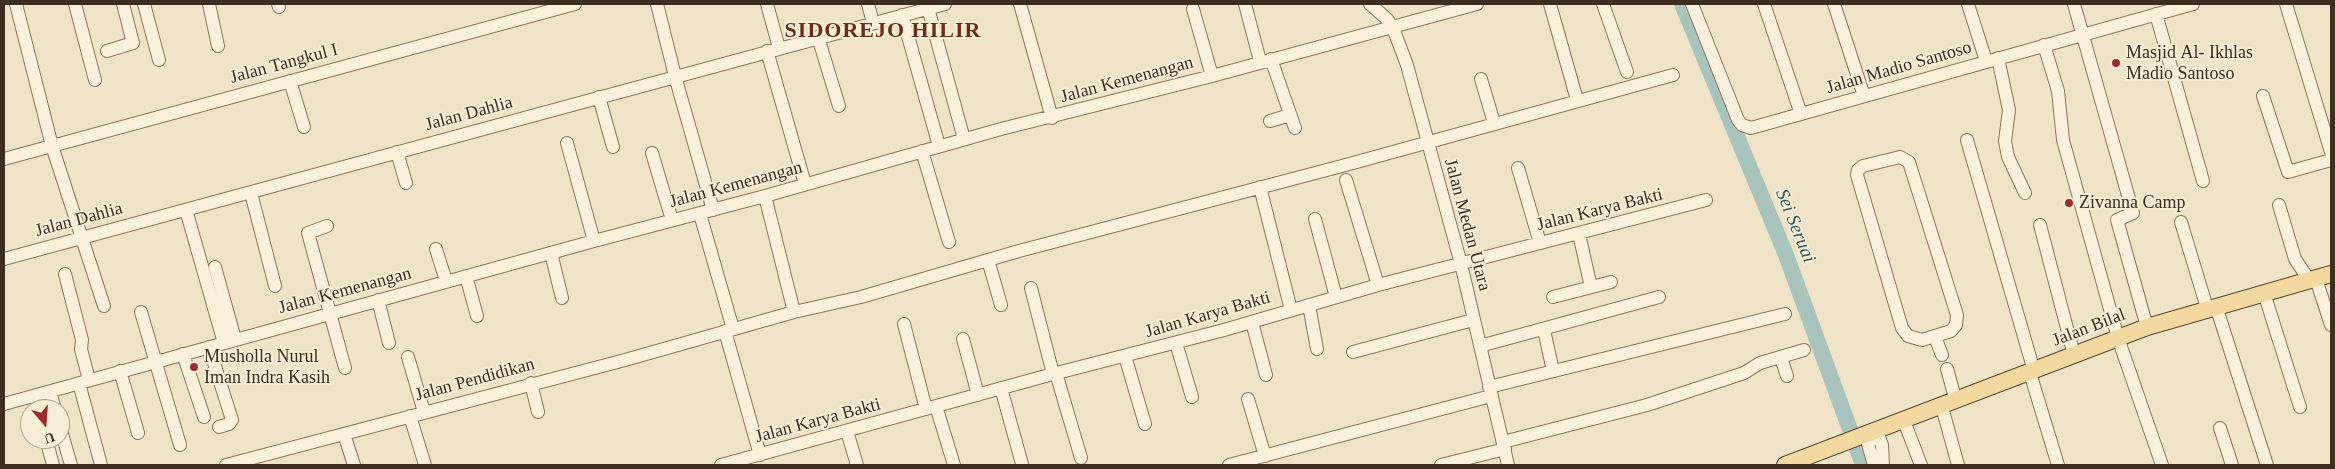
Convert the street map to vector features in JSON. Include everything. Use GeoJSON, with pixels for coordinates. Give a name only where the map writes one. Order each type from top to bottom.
{"type":"FeatureCollection","features":[{"type":"Feature","properties":{"kind":"main road","name":"Jalan Bilal"},"geometry":{"type":"LineString","coordinates":[[1785,465],[1874,433],[2148,327],[2211,307],[2319,278]]}},
{"type":"Feature","properties":{"kind":"street"},"geometry":{"type":"LineString","coordinates":[[16,4],[52,146],[104,306]]}},
{"type":"Feature","properties":{"kind":"street"},"geometry":{"type":"LineString","coordinates":[[75,4],[96,80]]}},
{"type":"Feature","properties":{"kind":"street"},"geometry":{"type":"LineString","coordinates":[[107,51],[133,43],[123,4]]}},
{"type":"Feature","properties":{"kind":"street"},"geometry":{"type":"LineString","coordinates":[[144,4],[158,60]]}},
{"type":"Feature","properties":{"kind":"street"},"geometry":{"type":"LineString","coordinates":[[208,4],[218,46]]}},
{"type":"Feature","properties":{"kind":"street","name":"Jalan Tangkul I"},"geometry":{"type":"LineString","coordinates":[[4,160],[575,4]]}},
{"type":"Feature","properties":{"kind":"street"},"geometry":{"type":"LineString","coordinates":[[657,4],[674,76],[713,210]]}},
{"type":"Feature","properties":{"kind":"street"},"geometry":{"type":"LineString","coordinates":[[767,4],[773,50],[806,184]]}},
{"type":"Feature","properties":{"kind":"street"},"geometry":{"type":"LineString","coordinates":[[868,4],[873,23]]}},
{"type":"Feature","properties":{"kind":"street","name":"Jalan Dahlia"},"geometry":{"type":"LineString","coordinates":[[4,259],[945,4]]}},
{"type":"Feature","properties":{"kind":"street"},"geometry":{"type":"LineString","coordinates":[[1020,4],[1052,118]]}},
{"type":"Feature","properties":{"kind":"street"},"geometry":{"type":"LineString","coordinates":[[1245,4],[1295,128]]}},
{"type":"Feature","properties":{"kind":"street","name":"Jalan Medan Utara"},"geometry":{"type":"LineString","coordinates":[[1370,4],[1393,28],[1407,65],[1460,264],[1508,465]]}},
{"type":"Feature","properties":{"kind":"street","name":"Jalan Kemenangan"},"geometry":{"type":"LineString","coordinates":[[4,404],[550,253],[700,214],[964,139],[1212,76],[1477,4]]}},
{"type":"Feature","properties":{"kind":"street"},"geometry":{"type":"LineString","coordinates":[[1550,4],[1578,100]]}},
{"type":"Feature","properties":{"kind":"street"},"geometry":{"type":"LineString","coordinates":[[1596,4],[1623,70],[1604,4]]}},
{"type":"Feature","properties":{"kind":"street","name":"Jalan Madio Santoso"},"geometry":{"type":"LineString","coordinates":[[1692,4],[1738,120],[1742,125],[1756,128],[1992,59],[2193,4]]}},
{"type":"Feature","properties":{"kind":"street"},"geometry":{"type":"LineString","coordinates":[[1764,4],[1801,114]]}},
{"type":"Feature","properties":{"kind":"street"},"geometry":{"type":"LineString","coordinates":[[1834,4],[1864,96]]}},
{"type":"Feature","properties":{"kind":"street"},"geometry":{"type":"LineString","coordinates":[[1968,4],[1992,59],[2009,110],[2005,141],[2026,193]]}},
{"type":"Feature","properties":{"kind":"street"},"geometry":{"type":"LineString","coordinates":[[2074,4],[2133,212],[2117,220],[2148,327]]}},
{"type":"Feature","properties":{"kind":"street"},"geometry":{"type":"LineString","coordinates":[[2286,4],[2331,152]]}},
{"type":"Feature","properties":{"kind":"street"},"geometry":{"type":"LineString","coordinates":[[928,8],[964,139]]}},
{"type":"Feature","properties":{"kind":"street"},"geometry":{"type":"LineString","coordinates":[[1193,9],[1212,76]]}},
{"type":"Feature","properties":{"kind":"street"},"geometry":{"type":"LineString","coordinates":[[2156,14],[2204,181]]}},
{"type":"Feature","properties":{"kind":"street"},"geometry":{"type":"LineString","coordinates":[[902,15],[939,146]]}},
{"type":"Feature","properties":{"kind":"street"},"geometry":{"type":"LineString","coordinates":[[818,37],[839,106]]}},
{"type":"Feature","properties":{"kind":"street"},"geometry":{"type":"LineString","coordinates":[[2044,45],[2058,91],[2063,140],[2118,338],[2162,465]]}},
{"type":"Feature","properties":{"kind":"street"},"geometry":{"type":"LineString","coordinates":[[729,330],[794,312],[860,297],[988,260],[1342,166],[1427,141],[1673,75]]}},
{"type":"Feature","properties":{"kind":"street"},"geometry":{"type":"LineString","coordinates":[[1482,80],[1494,123]]}},
{"type":"Feature","properties":{"kind":"street"},"geometry":{"type":"LineString","coordinates":[[290,81],[304,127]]}},
{"type":"Feature","properties":{"kind":"street"},"geometry":{"type":"LineString","coordinates":[[2264,96],[2288,172],[2331,160]]}},
{"type":"Feature","properties":{"kind":"street"},"geometry":{"type":"LineString","coordinates":[[599,97],[613,146]]}},
{"type":"Feature","properties":{"kind":"street"},"geometry":{"type":"LineString","coordinates":[[1270,121],[1290,115]]}},
{"type":"Feature","properties":{"kind":"street"},"geometry":{"type":"LineString","coordinates":[[1966,140],[2058,465]]}},
{"type":"Feature","properties":{"kind":"street"},"geometry":{"type":"LineString","coordinates":[[567,143],[594,241]]}},
{"type":"Feature","properties":{"kind":"street"},"geometry":{"type":"LineString","coordinates":[[922,151],[949,242]]}},
{"type":"Feature","properties":{"kind":"street"},"geometry":{"type":"LineString","coordinates":[[397,152],[406,183]]}},
{"type":"Feature","properties":{"kind":"street"},"geometry":{"type":"LineString","coordinates":[[652,153],[672,220]]}},
{"type":"Feature","properties":{"kind":"street"},"geometry":{"type":"LineString","coordinates":[[1900,157],[1909,162],[1957,315],[1954,329],[1936,337],[1916,340],[1908,336],[1902,328],[1858,179],[1857,173],[1863,166],[1900,157]]}},
{"type":"Feature","properties":{"kind":"street"},"geometry":{"type":"LineString","coordinates":[[1518,168],[1540,243]]}},
{"type":"Feature","properties":{"kind":"street"},"geometry":{"type":"LineString","coordinates":[[1346,180],[1378,285]]}},
{"type":"Feature","properties":{"kind":"street"},"geometry":{"type":"LineString","coordinates":[[1260,187],[1291,310]]}},
{"type":"Feature","properties":{"kind":"street"},"geometry":{"type":"LineString","coordinates":[[251,193],[275,286]]}},
{"type":"Feature","properties":{"kind":"street"},"geometry":{"type":"LineString","coordinates":[[765,196],[794,312]]}},
{"type":"Feature","properties":{"kind":"street","name":"Jalan Karya Bakti"},"geometry":{"type":"LineString","coordinates":[[721,465],[759,459],[847,431],[1055,373],[1176,343],[1378,285],[1706,200]]}},
{"type":"Feature","properties":{"kind":"street"},"geometry":{"type":"LineString","coordinates":[[2279,205],[2295,259],[2319,278],[2331,325]]}},
{"type":"Feature","properties":{"kind":"street"},"geometry":{"type":"LineString","coordinates":[[186,210],[230,341]]}},
{"type":"Feature","properties":{"kind":"street"},"geometry":{"type":"LineString","coordinates":[[700,214],[759,459]]}},
{"type":"Feature","properties":{"kind":"street"},"geometry":{"type":"LineString","coordinates":[[1315,219],[1336,297]]}},
{"type":"Feature","properties":{"kind":"street"},"geometry":{"type":"LineString","coordinates":[[2181,222],[2267,465]]}},
{"type":"Feature","properties":{"kind":"street"},"geometry":{"type":"LineString","coordinates":[[327,226],[308,233],[332,313],[345,368]]}},
{"type":"Feature","properties":{"kind":"street"},"geometry":{"type":"LineString","coordinates":[[2040,226],[2074,355]]}},
{"type":"Feature","properties":{"kind":"street"},"geometry":{"type":"LineString","coordinates":[[1579,234],[1591,287]]}},
{"type":"Feature","properties":{"kind":"street"},"geometry":{"type":"LineString","coordinates":[[436,248],[446,282]]}},
{"type":"Feature","properties":{"kind":"street"},"geometry":{"type":"LineString","coordinates":[[550,253],[562,298]]}},
{"type":"Feature","properties":{"kind":"street"},"geometry":{"type":"LineString","coordinates":[[988,260],[1001,305]]}},
{"type":"Feature","properties":{"kind":"street"},"geometry":{"type":"LineString","coordinates":[[215,267],[230,341]]}},
{"type":"Feature","properties":{"kind":"street"},"geometry":{"type":"LineString","coordinates":[[65,274],[82,340],[84,382],[101,465]]}},
{"type":"Feature","properties":{"kind":"street"},"geometry":{"type":"LineString","coordinates":[[466,276],[477,316]]}},
{"type":"Feature","properties":{"kind":"street"},"geometry":{"type":"LineString","coordinates":[[1553,297],[1611,282]]}},
{"type":"Feature","properties":{"kind":"street"},"geometry":{"type":"LineString","coordinates":[[1031,288],[1081,458]]}},
{"type":"Feature","properties":{"kind":"street"},"geometry":{"type":"LineString","coordinates":[[2264,292],[2300,407]]}},
{"type":"Feature","properties":{"kind":"street"},"geometry":{"type":"LineString","coordinates":[[1480,346],[1659,297]]}},
{"type":"Feature","properties":{"kind":"street"},"geometry":{"type":"LineString","coordinates":[[378,300],[389,343]]}},
{"type":"Feature","properties":{"kind":"street"},"geometry":{"type":"LineString","coordinates":[[1309,305],[1317,348]]}},
{"type":"Feature","properties":{"kind":"street"},"geometry":{"type":"LineString","coordinates":[[141,312],[180,445]]}},
{"type":"Feature","properties":{"kind":"street"},"geometry":{"type":"LineString","coordinates":[[1229,465],[1490,391],[1553,371],[1785,314]]}},
{"type":"Feature","properties":{"kind":"street"},"geometry":{"type":"LineString","coordinates":[[1353,352],[1473,320]]}},
{"type":"Feature","properties":{"kind":"street"},"geometry":{"type":"LineString","coordinates":[[1252,322],[1266,375]]}},
{"type":"Feature","properties":{"kind":"street"},"geometry":{"type":"LineString","coordinates":[[904,324],[931,408],[954,465]]}},
{"type":"Feature","properties":{"kind":"street","name":"Jalan Pendidikan"},"geometry":{"type":"LineString","coordinates":[[226,465],[251,462],[344,434],[531,383],[625,360],[729,330]]}},
{"type":"Feature","properties":{"kind":"street"},"geometry":{"type":"LineString","coordinates":[[1544,330],[1553,371]]}},
{"type":"Feature","properties":{"kind":"street"},"geometry":{"type":"LineString","coordinates":[[1936,337],[1942,355]]}},
{"type":"Feature","properties":{"kind":"street"},"geometry":{"type":"LineString","coordinates":[[963,339],[978,395]]}},
{"type":"Feature","properties":{"kind":"street"},"geometry":{"type":"LineString","coordinates":[[1176,343],[1192,397]]}},
{"type":"Feature","properties":{"kind":"street"},"geometry":{"type":"LineString","coordinates":[[209,347],[232,420],[229,424],[219,428]]}},
{"type":"Feature","properties":{"kind":"street"},"geometry":{"type":"LineString","coordinates":[[1441,465],[1647,405],[1744,373],[1760,363],[1804,350]]}},
{"type":"Feature","properties":{"kind":"street"},"geometry":{"type":"LineString","coordinates":[[183,354],[204,417]]}},
{"type":"Feature","properties":{"kind":"street"},"geometry":{"type":"LineString","coordinates":[[1125,356],[1145,424]]}},
{"type":"Feature","properties":{"kind":"street"},"geometry":{"type":"LineString","coordinates":[[408,357],[424,412]]}},
{"type":"Feature","properties":{"kind":"street"},"geometry":{"type":"LineString","coordinates":[[1781,358],[1787,376]]}},
{"type":"Feature","properties":{"kind":"street"},"geometry":{"type":"LineString","coordinates":[[1947,369],[1949,404],[1958,465]]}},
{"type":"Feature","properties":{"kind":"street"},"geometry":{"type":"LineString","coordinates":[[120,372],[138,433]]}},
{"type":"Feature","properties":{"kind":"street"},"geometry":{"type":"LineString","coordinates":[[531,383],[538,412]]}},
{"type":"Feature","properties":{"kind":"street"},"geometry":{"type":"LineString","coordinates":[[1001,388],[1022,464]]}},
{"type":"Feature","properties":{"kind":"street"},"geometry":{"type":"LineString","coordinates":[[50,392],[52,399]]}},
{"type":"Feature","properties":{"kind":"street"},"geometry":{"type":"LineString","coordinates":[[36,395],[37,399]]}},
{"type":"Feature","properties":{"kind":"street"},"geometry":{"type":"LineString","coordinates":[[1248,399],[1265,456]]}},
{"type":"Feature","properties":{"kind":"street"},"geometry":{"type":"LineString","coordinates":[[410,416],[425,465]]}},
{"type":"Feature","properties":{"kind":"street"},"geometry":{"type":"LineString","coordinates":[[1904,421],[1921,465]]}},
{"type":"Feature","properties":{"kind":"street"},"geometry":{"type":"LineString","coordinates":[[2220,428],[2232,465]]}},
{"type":"Feature","properties":{"kind":"street"},"geometry":{"type":"LineString","coordinates":[[847,431],[857,465]]}},
{"type":"Feature","properties":{"kind":"street"},"geometry":{"type":"LineString","coordinates":[[1874,465],[1868,444],[1874,433],[1882,445],[1883,465]]}},
{"type":"Feature","properties":{"kind":"street"},"geometry":{"type":"LineString","coordinates":[[344,434],[354,465]]}},
{"type":"Feature","properties":{"kind":"street"},"geometry":{"type":"LineString","coordinates":[[48,449],[52,465]]}},
{"type":"Feature","properties":{"kind":"street"},"geometry":{"type":"LineString","coordinates":[[66,449],[71,465]]}},
{"type":"Feature","properties":{"kind":"waterway","name":"Sei Seruai"},"geometry":{"type":"LineString","coordinates":[[1682,4],[1786,255],[1863,465]]}},
{"type":"Feature","properties":{"kind":"place","name":"Masjid Al- Ikhlas Madio Santoso"},"geometry":{"type":"Point","coordinates":[2116,63]}},
{"type":"Feature","properties":{"kind":"place","name":"Zivanna Camp"},"geometry":{"type":"Point","coordinates":[2069,203]}},
{"type":"Feature","properties":{"kind":"place","name":"Musholla Nurul Iman Indra Kasih"},"geometry":{"type":"Point","coordinates":[194,367]}},
{"type":"Feature","properties":{"kind":"district","name":"SIDOREJO HILIR"},"geometry":{"type":"Point","coordinates":[883,31]}}]}
